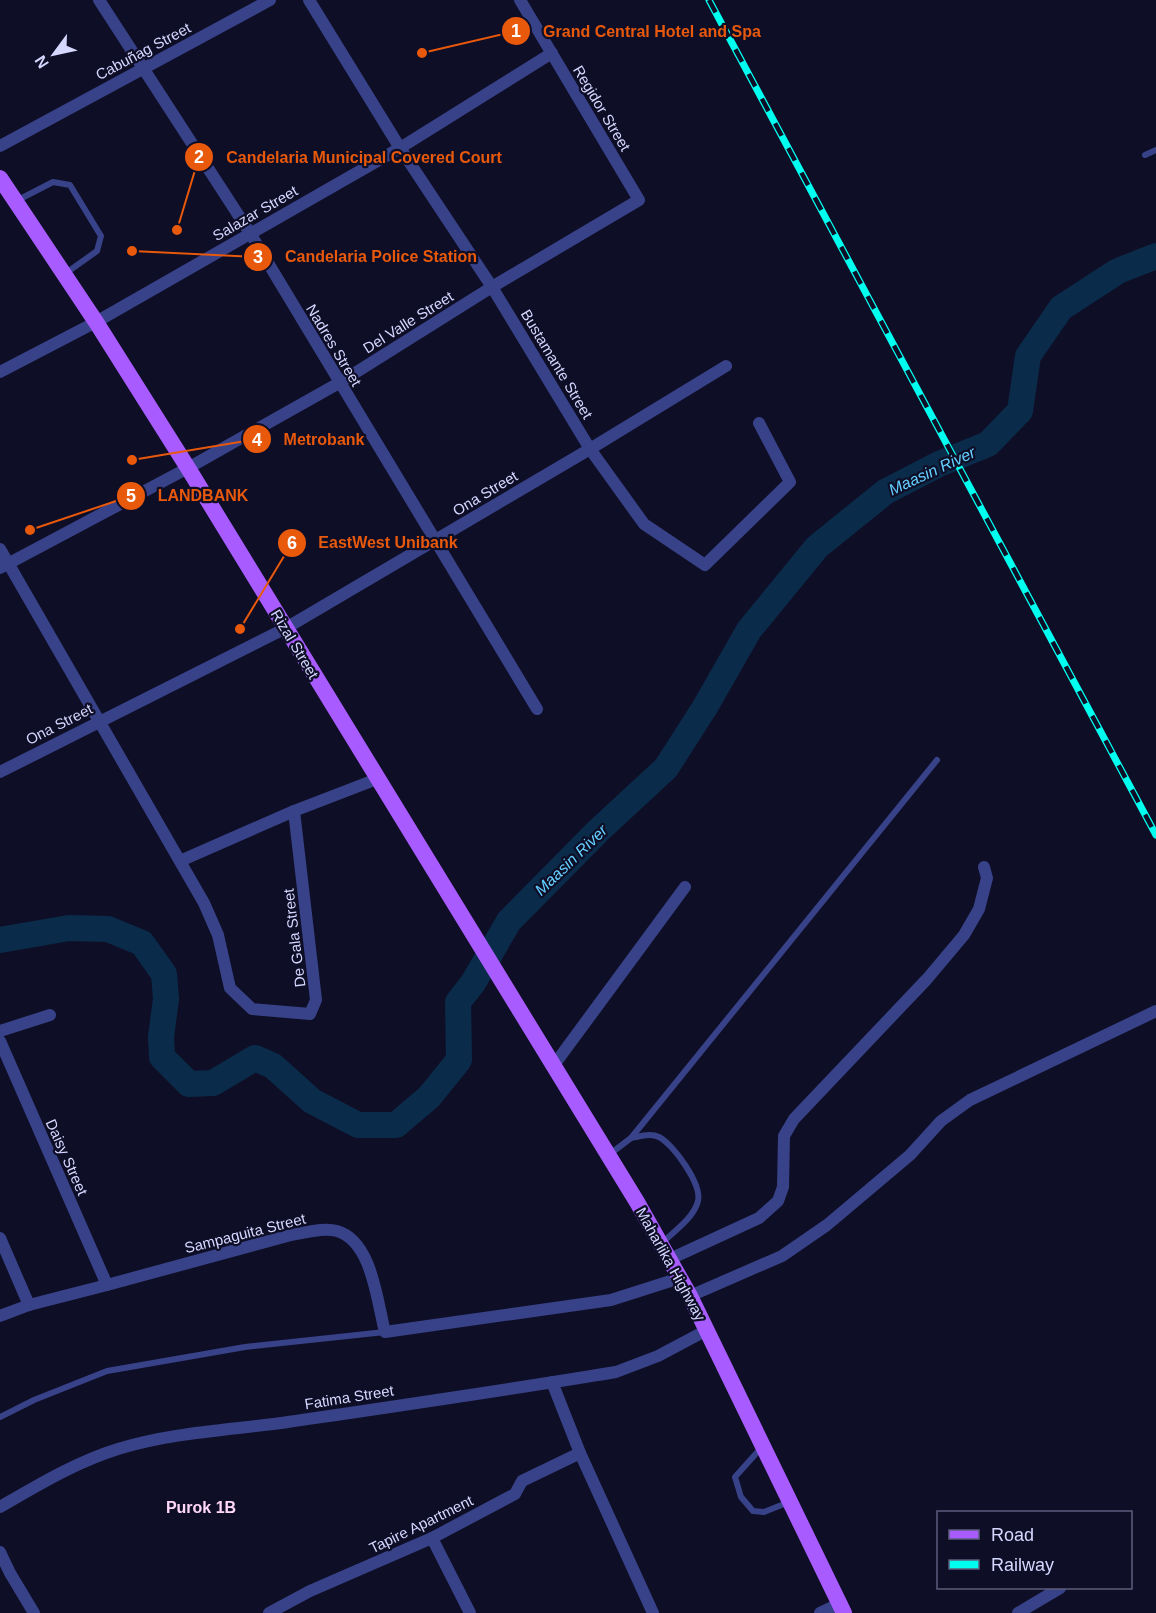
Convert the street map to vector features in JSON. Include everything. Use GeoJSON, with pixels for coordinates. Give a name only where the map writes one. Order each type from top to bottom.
{"type":"FeatureCollection","features":[{"type":"Feature","properties":{"kind":"main road","name":"Rizal Street"},"geometry":{"type":"LineString","coordinates":[[0,178],[65,274],[188,468],[471,931]]}},
{"type":"Feature","properties":{"kind":"main road","name":"Maharlika Highway"},"geometry":{"type":"LineString","coordinates":[[471,931],[670,1259],[707,1330],[842,1608]]}},
{"type":"Feature","properties":{"kind":"street","name":"Nadres Street"},"geometry":{"type":"LineString","coordinates":[[99,0],[250,233],[537,709]]}},
{"type":"Feature","properties":{"kind":"street","name":"Cabuñag Street"},"geometry":{"type":"LineString","coordinates":[[0,146],[270,0]]}},
{"type":"Feature","properties":{"kind":"street","name":"Bustamante Street"},"geometry":{"type":"LineString","coordinates":[[309,0],[400,148],[492,287],[590,448],[644,524],[705,565],[790,482],[759,423]]}},
{"type":"Feature","properties":{"kind":"street","name":"Regidor Street"},"geometry":{"type":"LineString","coordinates":[[520,0],[639,200]]}},
{"type":"Feature","properties":{"kind":"street","name":"Salazar Street"},"geometry":{"type":"LineString","coordinates":[[0,372],[96,322],[400,148],[552,53]]}},
{"type":"Feature","properties":{"kind":"street","name":"Del Valle Street"},"geometry":{"type":"LineString","coordinates":[[4,566],[188,468],[339,383],[492,287],[639,200]]}},
{"type":"Feature","properties":{"kind":"street","name":"Ona Street"},"geometry":{"type":"LineString","coordinates":[[0,771],[286,628],[726,366]]}},
{"type":"Feature","properties":{"kind":"street","name":"De Gala Street"},"geometry":{"type":"LineString","coordinates":[[0,549],[4,566],[99,720],[204,903],[218,935],[230,988],[252,1009],[310,1014],[316,1000],[294,811]]}},
{"type":"Feature","properties":{"kind":"street"},"geometry":{"type":"LineString","coordinates":[[180,861],[294,811],[377,779]]}},
{"type":"Feature","properties":{"kind":"street"},"geometry":{"type":"LineString","coordinates":[[670,1259],[759,1218],[778,1201],[783,1187],[784,1136],[794,1119],[927,979],[964,935],[979,909],[987,878],[984,867]]}},
{"type":"Feature","properties":{"kind":"street"},"geometry":{"type":"LineString","coordinates":[[554,1065],[685,887]]}},
{"type":"Feature","properties":{"kind":"street"},"geometry":{"type":"LineString","coordinates":[[690,1296],[782,1256],[827,1225],[910,1155],[941,1121],[970,1100],[1156,1011]]}},
{"type":"Feature","properties":{"kind":"street"},"geometry":{"type":"LineString","coordinates":[[0,1031],[50,1015]]}},
{"type":"Feature","properties":{"kind":"street","name":"Daisy Street"},"geometry":{"type":"LineString","coordinates":[[0,1041],[107,1286]]}},
{"type":"Feature","properties":{"kind":"street","name":"Sampaguita Street"},"geometry":{"type":"LineString","coordinates":[[0,1316],[29,1305],[291,1235],[321,1230],[336,1231],[351,1237],[364,1253],[385,1332]]}},
{"type":"Feature","properties":{"kind":"street"},"geometry":{"type":"LineString","coordinates":[[0,1238],[29,1305]]}},
{"type":"Feature","properties":{"kind":"street"},"geometry":{"type":"LineString","coordinates":[[385,1332],[600,1302],[680,1278]]}},
{"type":"Feature","properties":{"kind":"street","name":"Fatima Street"},"geometry":{"type":"LineString","coordinates":[[0,1507],[75,1467],[118,1449],[158,1439],[616,1372],[658,1356],[707,1330]]}},
{"type":"Feature","properties":{"kind":"street"},"geometry":{"type":"LineString","coordinates":[[552,1382],[580,1453],[653,1613]]}},
{"type":"Feature","properties":{"kind":"street","name":"Tapire Apartment"},"geometry":{"type":"LineString","coordinates":[[268,1613],[310,1591],[432,1538],[515,1494],[522,1481],[580,1453]]}},
{"type":"Feature","properties":{"kind":"street"},"geometry":{"type":"LineString","coordinates":[[432,1538],[470,1613]]}},
{"type":"Feature","properties":{"kind":"street"},"geometry":{"type":"LineString","coordinates":[[0,1552],[34,1613]]}},
{"type":"Feature","properties":{"kind":"street"},"geometry":{"type":"LineString","coordinates":[[1018,1613],[1057,1589]]}},
{"type":"Feature","properties":{"kind":"street"},"geometry":{"type":"LineString","coordinates":[[820,1613],[842,1608]]}},
{"type":"Feature","properties":{"kind":"lane"},"geometry":{"type":"LineString","coordinates":[[1145,155],[1156,150]]}},
{"type":"Feature","properties":{"kind":"lane"},"geometry":{"type":"LineString","coordinates":[[16,201],[53,182],[70,185],[101,236],[97,251],[65,274]]}},
{"type":"Feature","properties":{"kind":"lane"},"geometry":{"type":"LineString","coordinates":[[608,1155],[631,1138],[937,760]]}},
{"type":"Feature","properties":{"kind":"lane"},"geometry":{"type":"LineString","coordinates":[[631,1138],[657,1136],[672,1146],[697,1186],[698,1201],[692,1213],[661,1244]]}},
{"type":"Feature","properties":{"kind":"lane"},"geometry":{"type":"LineString","coordinates":[[0,1417],[34,1400],[107,1371],[245,1347],[385,1332]]}},
{"type":"Feature","properties":{"kind":"lane"},"geometry":{"type":"LineString","coordinates":[[763,1446],[735,1477],[741,1497],[753,1511],[764,1512],[791,1502]]}},
{"type":"Feature","properties":{"kind":"waterway","name":"Maasin River"},"geometry":{"type":"LineString","coordinates":[[0,940],[69,928],[108,929],[142,943],[164,974],[166,999],[161,1037],[162,1057],[189,1084],[213,1083],[255,1058],[273,1066],[312,1101],[358,1125],[396,1125],[429,1097],[459,1060],[458,1002],[473,983],[509,921],[598,831],[666,768],[705,707],[749,630],[817,547],[885,492],[939,464],[988,444],[1020,411],[1028,356],[1061,308],[1118,271],[1156,256]]}},
{"type":"Feature","properties":{"kind":"railway"},"geometry":{"type":"LineString","coordinates":[[709,0],[1156,835]]}},
{"type":"Feature","properties":{"kind":"place","name":"Grand Central Hotel and Spa"},"geometry":{"type":"Point","coordinates":[422,53]}},
{"type":"Feature","properties":{"kind":"place","name":"Candelaria Municipal Covered Court"},"geometry":{"type":"Point","coordinates":[177,230]}},
{"type":"Feature","properties":{"kind":"place","name":"Candelaria Police Station"},"geometry":{"type":"Point","coordinates":[132,251]}},
{"type":"Feature","properties":{"kind":"place","name":"Metrobank"},"geometry":{"type":"Point","coordinates":[132,460]}},
{"type":"Feature","properties":{"kind":"place","name":"LANDBANK"},"geometry":{"type":"Point","coordinates":[30,530]}},
{"type":"Feature","properties":{"kind":"place","name":"EastWest Unibank"},"geometry":{"type":"Point","coordinates":[240,629]}},
{"type":"Feature","properties":{"kind":"district","name":"Purok 1B"},"geometry":{"type":"Point","coordinates":[201,1507]}}]}
